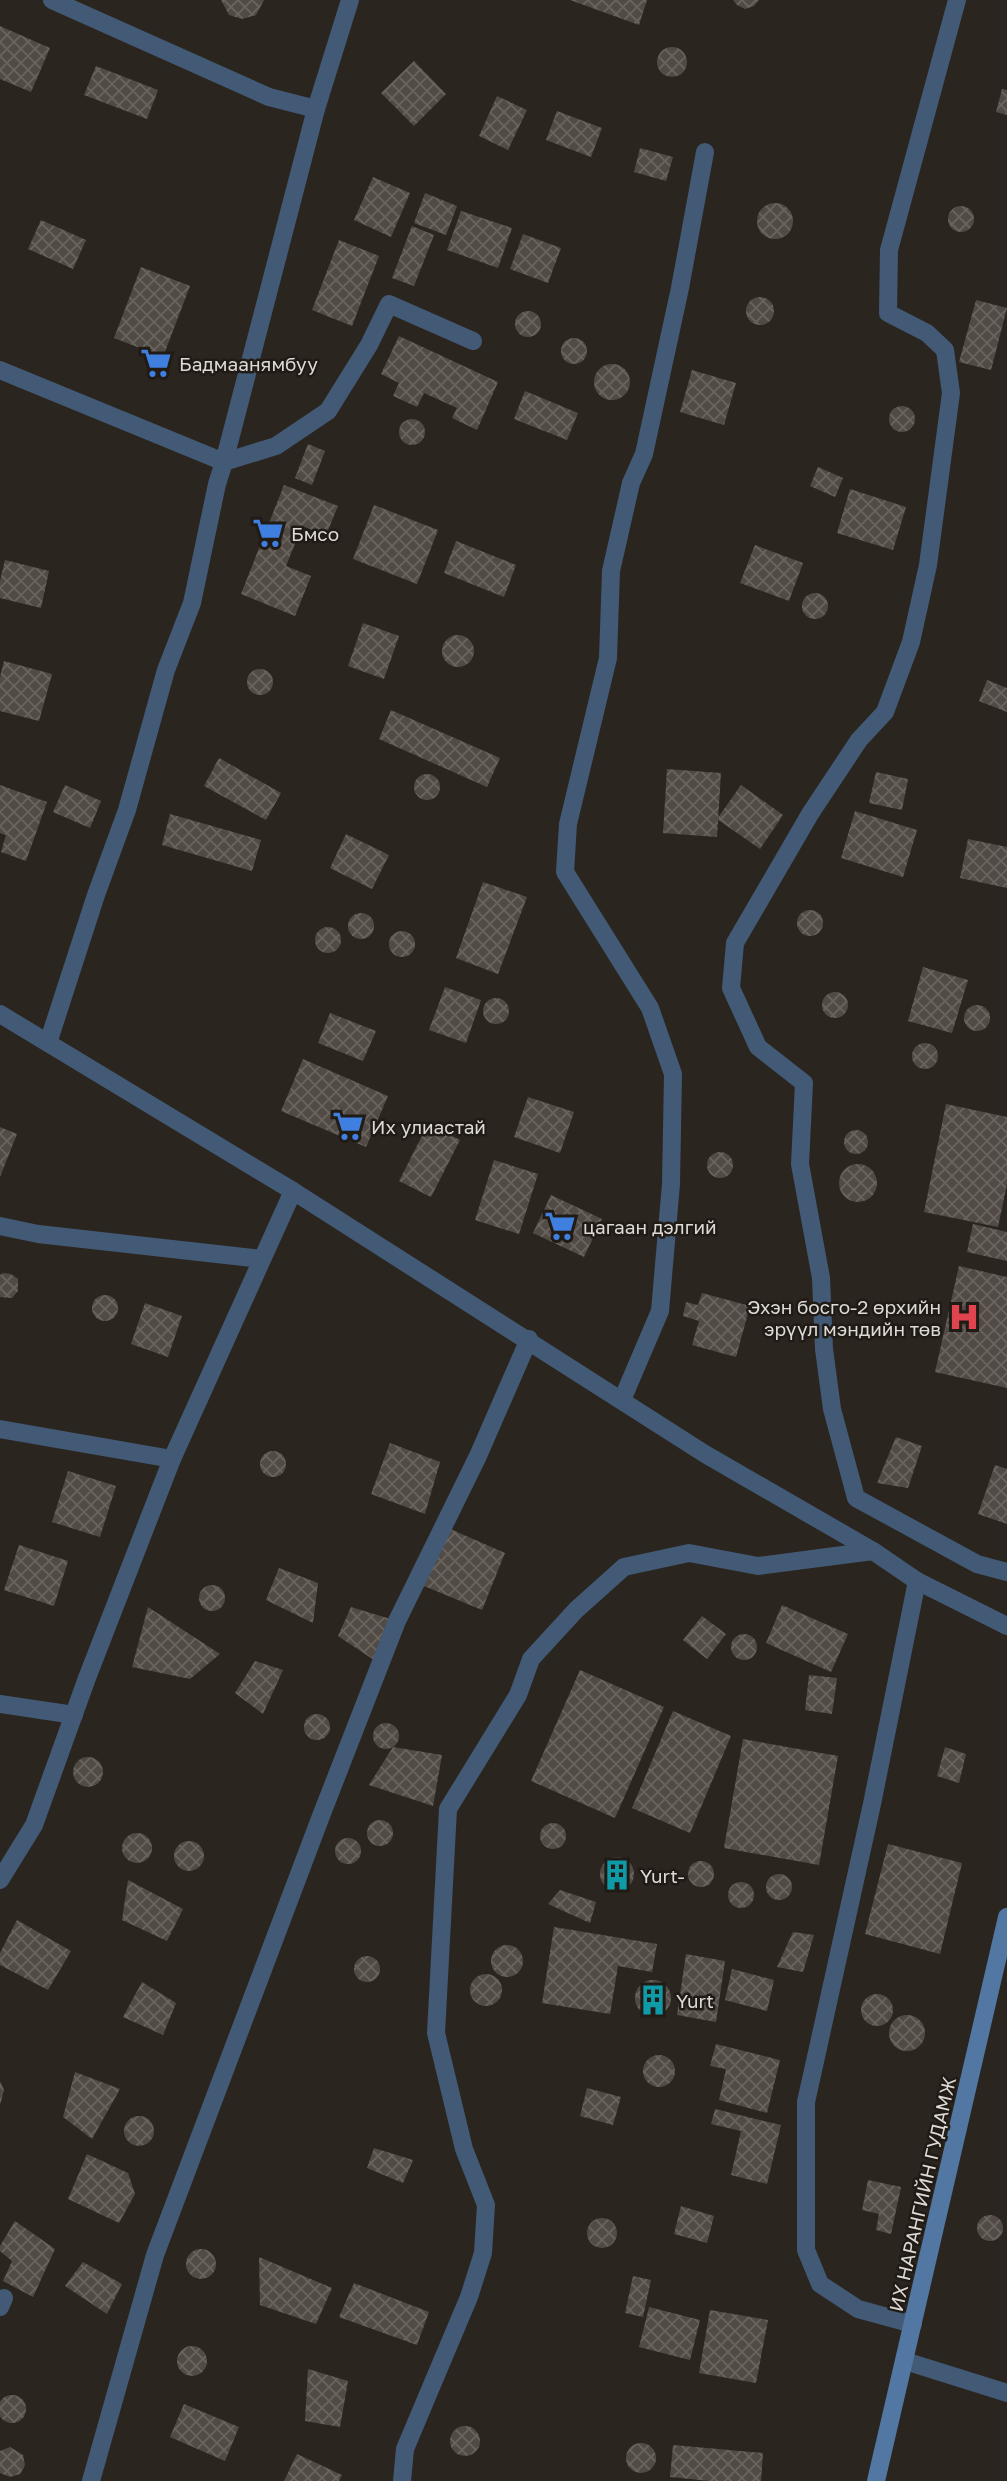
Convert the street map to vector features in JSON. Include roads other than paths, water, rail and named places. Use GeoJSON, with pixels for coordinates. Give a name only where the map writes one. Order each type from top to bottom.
{"type":"FeatureCollection","features":[{"type":"Feature","properties":{"kind":"main road","name":"ИХ НАРАНГИЙН ГУДАМЖ"},"geometry":{"type":"LineString","coordinates":[[876,2481],[1007,1917]]}},
{"type":"Feature","properties":{"kind":"street"},"geometry":{"type":"LineString","coordinates":[[52,0],[269,97],[316,109]]}},
{"type":"Feature","properties":{"kind":"street"},"geometry":{"type":"LineString","coordinates":[[48,1043],[127,810],[166,670],[192,603],[217,484],[316,109],[350,0]]}},
{"type":"Feature","properties":{"kind":"street"},"geometry":{"type":"LineString","coordinates":[[957,0],[889,250],[888,313],[928,333],[945,350],[951,393],[928,565],[911,642],[885,712],[859,740],[817,803],[735,943],[731,988],[758,1047],[804,1083],[800,1164],[821,1278],[824,1349],[832,1409],[856,1498],[977,1564],[1007,1572]]}},
{"type":"Feature","properties":{"kind":"street"},"geometry":{"type":"LineString","coordinates":[[622,1400],[660,1311],[671,1184],[673,1074],[650,1008],[565,872],[568,824],[608,657],[611,571],[631,483],[644,454],[680,288],[705,152]]}},
{"type":"Feature","properties":{"kind":"street"},"geometry":{"type":"LineString","coordinates":[[0,370],[224,463],[276,446],[328,411],[369,345],[389,304],[473,341]]}},
{"type":"Feature","properties":{"kind":"street"},"geometry":{"type":"LineString","coordinates":[[0,1014],[293,1191],[529,1339],[705,1454],[873,1550],[917,1581],[1007,1626]]}},
{"type":"Feature","properties":{"kind":"street"},"geometry":{"type":"LineString","coordinates":[[0,1880],[34,1825],[172,1459],[293,1191]]}},
{"type":"Feature","properties":{"kind":"street"},"geometry":{"type":"LineString","coordinates":[[0,1226],[38,1234],[262,1259]]}},
{"type":"Feature","properties":{"kind":"street"},"geometry":{"type":"LineString","coordinates":[[91,2481],[155,2255],[316,1829],[397,1621],[478,1456],[529,1339]]}},
{"type":"Feature","properties":{"kind":"street"},"geometry":{"type":"LineString","coordinates":[[0,1429],[172,1459]]}},
{"type":"Feature","properties":{"kind":"street"},"geometry":{"type":"LineString","coordinates":[[402,2481],[405,2449],[469,2297],[484,2253],[486,2205],[464,2149],[436,2033],[449,1809],[518,1695],[531,1659],[576,1610],[624,1567],[689,1553],[758,1566],[873,1550]]}},
{"type":"Feature","properties":{"kind":"street"},"geometry":{"type":"LineString","coordinates":[[913,2324],[858,2309],[820,2284],[806,2250],[806,2102],[872,1804],[917,1581]]}},
{"type":"Feature","properties":{"kind":"street"},"geometry":{"type":"LineString","coordinates":[[0,1704],[74,1714]]}},
{"type":"Feature","properties":{"kind":"street"},"geometry":{"type":"LineString","coordinates":[[905,2361],[1007,2393]]}},
{"type":"Feature","properties":{"kind":"place","name":"Бадмаанямбуу"},"geometry":{"type":"Point","coordinates":[156,363]}},
{"type":"Feature","properties":{"kind":"place","name":"Бмсо"},"geometry":{"type":"Point","coordinates":[268,533]}},
{"type":"Feature","properties":{"kind":"place","name":"Их улиастай"},"geometry":{"type":"Point","coordinates":[348,1126]}},
{"type":"Feature","properties":{"kind":"place","name":"цагаан дэлгий"},"geometry":{"type":"Point","coordinates":[560,1226]}},
{"type":"Feature","properties":{"kind":"place","name":"Эхэн босго-2 өрхийн эрүүл мэндийн төв"},"geometry":{"type":"Point","coordinates":[964,1317]}},
{"type":"Feature","properties":{"kind":"place","name":"Yurt-"},"geometry":{"type":"Point","coordinates":[617,1875]}},
{"type":"Feature","properties":{"kind":"place","name":"Yurt"},"geometry":{"type":"Point","coordinates":[653,2000]}}]}
